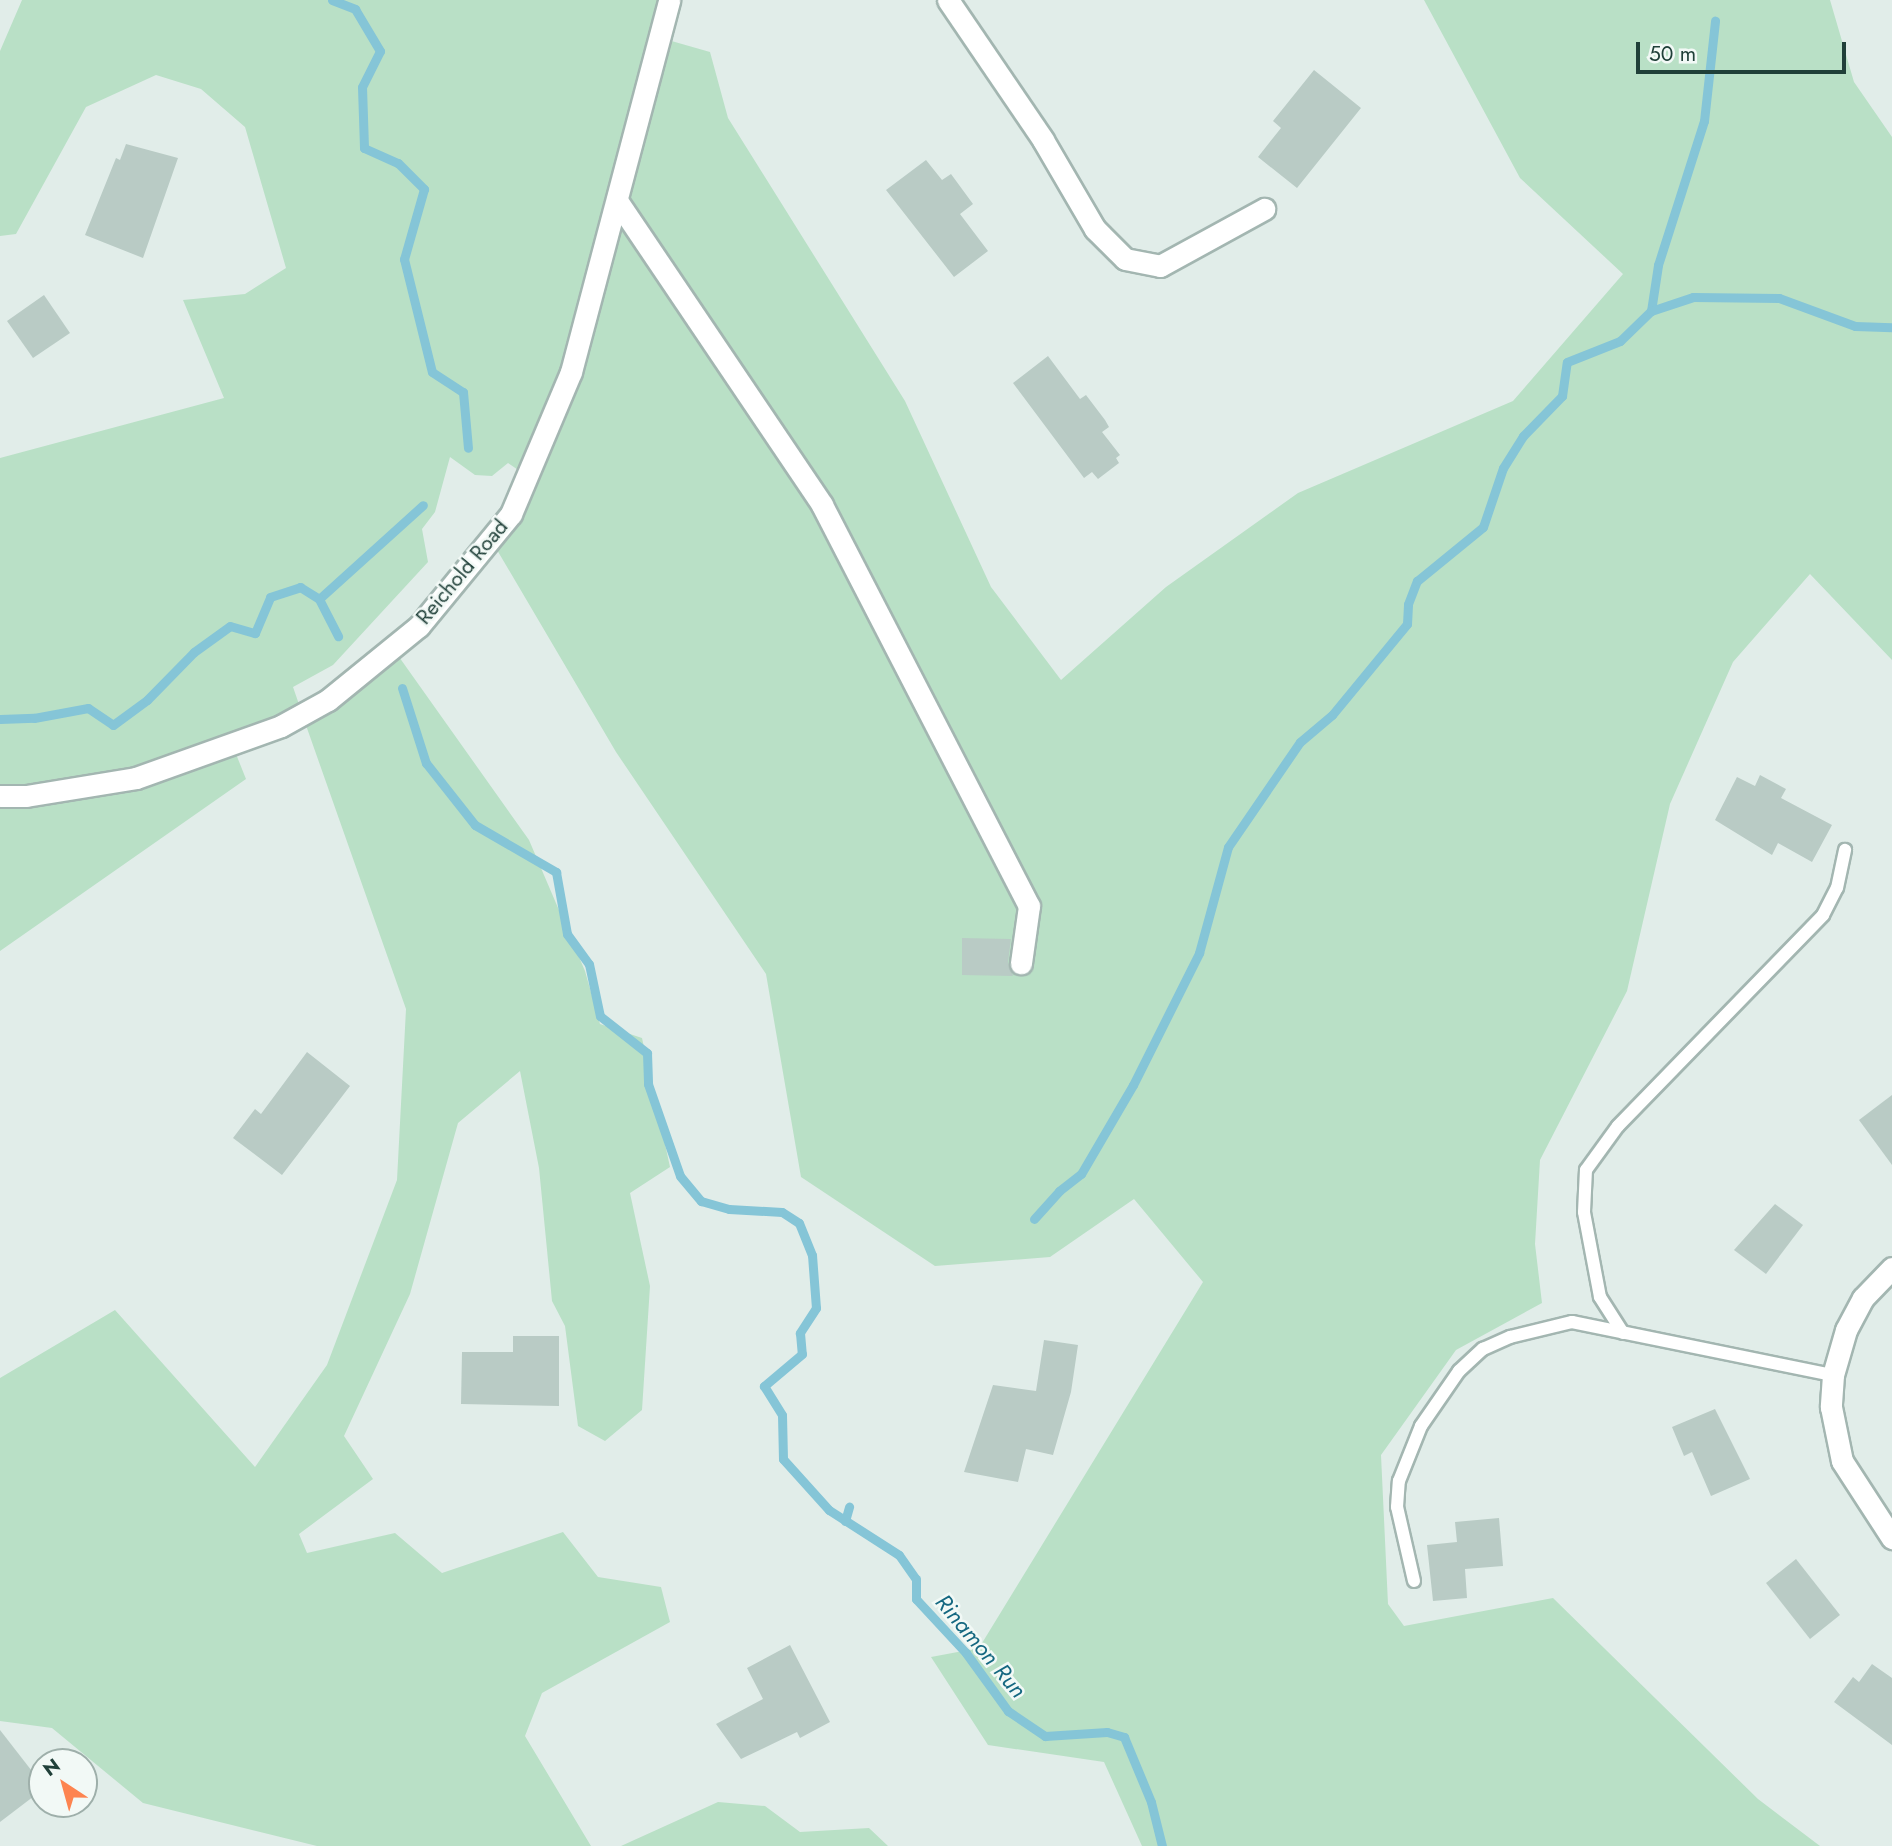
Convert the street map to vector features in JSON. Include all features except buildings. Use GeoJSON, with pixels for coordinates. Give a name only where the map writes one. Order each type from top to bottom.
{"type":"FeatureCollection","features":[{"type":"Feature","properties":{"kind":"street","name":"Reichold Road"},"geometry":{"type":"LineString","coordinates":[[0,796],[26,796],[136,778],[281,726],[328,700],[419,626],[511,514],[571,372],[618,202],[669,0]]}},
{"type":"Feature","properties":{"kind":"street"},"geometry":{"type":"LineString","coordinates":[[948,0],[1043,140],[1094,229],[1125,259],[1160,265],[1264,209]]}},
{"type":"Feature","properties":{"kind":"street"},"geometry":{"type":"LineString","coordinates":[[618,202],[822,505],[1029,906],[1021,963]]}},
{"type":"Feature","properties":{"kind":"street"},"geometry":{"type":"LineString","coordinates":[[1892,1268],[1854,1313],[1833,1375],[1831,1419],[1836,1446],[1853,1482],[1892,1538]]}},
{"type":"Feature","properties":{"kind":"lane"},"geometry":{"type":"LineString","coordinates":[[1623,1333],[1600,1297],[1584,1212],[1586,1170],[1618,1126],[1823,915],[1837,888],[1845,850]]}},
{"type":"Feature","properties":{"kind":"lane"},"geometry":{"type":"LineString","coordinates":[[1414,1581],[1398,1507],[1399,1481],[1421,1426],[1459,1371],[1483,1349],[1510,1337],[1572,1322],[1833,1375]]}},
{"type":"Feature","properties":{"kind":"green space"},"geometry":{"type":"Polygon","coordinates":[[[22,0],[669,0],[661,38],[710,52],[728,118],[905,401],[991,587],[1061,680],[1166,587],[1298,493],[1513,401],[1623,274],[1520,178],[1424,0],[1830,0],[1854,82],[1892,137],[1892,660],[1810,574],[1733,662],[1670,804],[1627,991],[1540,1160],[1535,1244],[1542,1303],[1456,1350],[1381,1455],[1388,1604],[1404,1626],[1553,1598],[1758,1799],[1820,1846],[1142,1846],[1104,1762],[988,1745],[931,1657],[979,1648],[1203,1282],[1134,1199],[1050,1257],[935,1266],[801,1177],[766,974],[616,752],[490,538],[527,476],[508,463],[492,476],[475,475],[450,457],[435,512],[422,529],[428,562],[333,665],[293,687],[302,713],[392,647],[529,840],[585,971],[600,1024],[642,1038],[670,1167],[630,1193],[650,1286],[642,1410],[605,1441],[578,1426],[565,1326],[552,1301],[539,1168],[520,1071],[458,1123],[410,1294],[344,1436],[373,1479],[299,1534],[307,1553],[395,1533],[442,1573],[563,1532],[598,1577],[661,1587],[670,1622],[542,1693],[525,1736],[591,1846],[317,1846],[143,1803],[98,1766],[98,1748],[76,1748],[52,1728],[0,1721],[0,1378],[115,1310],[255,1467],[327,1365],[397,1180],[406,1009],[302,714],[232,744],[246,779],[0,951],[0,458],[224,398],[183,300],[245,294],[286,268],[245,127],[201,89],[156,75],[86,107],[16,234],[0,236],[0,51],[22,0]]]}},
{"type":"Feature","properties":{"kind":"green space"},"geometry":{"type":"Polygon","coordinates":[[[718,1802],[765,1806],[800,1832],[869,1828],[888,1846],[621,1846],[718,1802]]]}},
{"type":"Feature","properties":{"kind":"waterway"},"geometry":{"type":"LineString","coordinates":[[332,0],[355,9],[380,51],[362,87],[364,148],[398,163],[424,189],[404,259],[432,372],[463,392],[468,448]]}},
{"type":"Feature","properties":{"kind":"waterway"},"geometry":{"type":"LineString","coordinates":[[1651,311],[1658,265],[1704,121],[1715,21]]}},
{"type":"Feature","properties":{"kind":"waterway"},"geometry":{"type":"LineString","coordinates":[[1034,1219],[1059,1191],[1081,1174],[1133,1085],[1199,953],[1228,847],[1300,742],[1332,715],[1407,624],[1408,604],[1417,581],[1483,527],[1503,468],[1523,436],[1562,396],[1567,362],[1620,341],[1651,311],[1693,297],[1779,298],[1855,326],[1892,327]]}},
{"type":"Feature","properties":{"kind":"waterway"},"geometry":{"type":"LineString","coordinates":[[319,599],[423,505]]}},
{"type":"Feature","properties":{"kind":"waterway"},"geometry":{"type":"LineString","coordinates":[[0,719],[34,718],[88,708],[113,725],[147,700],[194,652],[230,626],[255,633],[270,597],[300,587],[319,599],[338,636]]}},
{"type":"Feature","properties":{"kind":"waterway","name":"Rinamon Run"},"geometry":{"type":"LineString","coordinates":[[402,688],[426,763],[475,825],[556,872],[567,934],[589,964],[600,1016],[647,1053],[648,1084],[680,1176],[701,1201],[729,1209],[782,1212],[799,1223],[812,1255],[816,1308],[800,1333],[802,1354],[764,1386],[782,1415],[783,1459],[829,1510],[899,1555],[916,1579],[916,1599],[966,1653],[1008,1711],[1045,1736],[1107,1732],[1124,1737],[1151,1802],[1162,1846]]}},
{"type":"Feature","properties":{"kind":"waterway"},"geometry":{"type":"LineString","coordinates":[[845,1521],[849,1507]]}}]}
